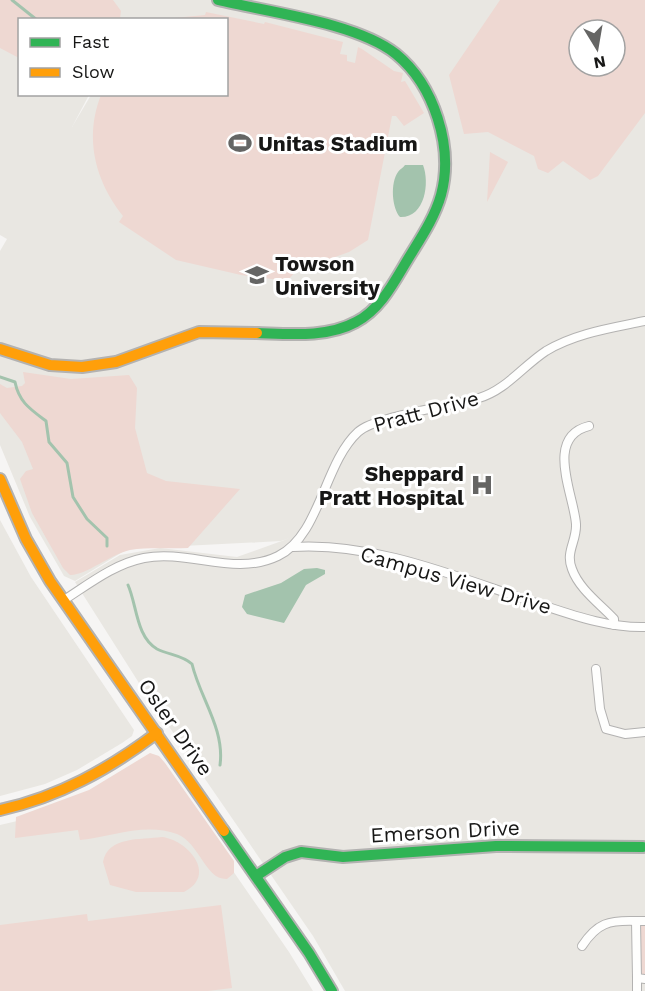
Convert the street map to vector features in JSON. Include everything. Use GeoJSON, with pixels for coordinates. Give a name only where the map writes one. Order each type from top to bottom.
{"type":"FeatureCollection","features":[{"type":"Feature","properties":{"kind":"street"},"geometry":{"type":"LineString","coordinates":[[0,349],[48,367],[83,367],[131,357],[186,334],[199,332],[328,332],[363,318],[386,296],[430,223],[443,186],[443,146],[434,113],[420,83],[401,59],[379,43],[359,33],[218,0]]}},
{"type":"Feature","properties":{"kind":"street","name":"Pratt Drive"},"geometry":{"type":"LineString","coordinates":[[292,546],[301,537],[342,452],[360,429],[488,395],[558,345],[586,334],[645,321]]}},
{"type":"Feature","properties":{"kind":"street"},"geometry":{"type":"LineString","coordinates":[[589,426],[573,434],[565,450],[566,473],[577,528],[569,556],[575,576],[614,619],[614,626]]}},
{"type":"Feature","properties":{"kind":"street","name":"Osler Drive"},"geometry":{"type":"LineString","coordinates":[[1,487],[26,539],[64,600],[256,876],[332,991]]}},
{"type":"Feature","properties":{"kind":"street"},"geometry":{"type":"LineString","coordinates":[[64,600],[118,566],[144,558],[252,563],[271,559],[292,546]]}},
{"type":"Feature","properties":{"kind":"street","name":"Campus View Drive"},"geometry":{"type":"LineString","coordinates":[[292,546],[337,548],[381,556],[614,626],[645,627]]}},
{"type":"Feature","properties":{"kind":"street"},"geometry":{"type":"LineString","coordinates":[[596,669],[600,710],[606,729],[625,734],[645,732]]}},
{"type":"Feature","properties":{"kind":"street"},"geometry":{"type":"LineString","coordinates":[[0,810],[52,796],[87,780],[122,759],[157,733]]}},
{"type":"Feature","properties":{"kind":"street","name":"Emerson Drive"},"geometry":{"type":"LineString","coordinates":[[256,876],[284,858],[300,852],[337,858],[398,852],[531,845],[643,847]]}},
{"type":"Feature","properties":{"kind":"street"},"geometry":{"type":"LineString","coordinates":[[582,946],[591,931],[601,924],[614,920],[645,921]]}},
{"type":"Feature","properties":{"kind":"street"},"geometry":{"type":"LineString","coordinates":[[636,921],[641,978],[637,991]]}},
{"type":"Feature","properties":{"kind":"shaded area"},"geometry":{"type":"Polygon","coordinates":[[[0,0],[645,0],[645,991],[345,991],[313,936],[139,683],[75,582],[120,555],[160,548],[237,557],[290,538],[281,541],[183,546],[147,537],[75,581],[64,576],[30,517],[0,445],[0,251],[7,239],[0,235],[0,0]]]}},
{"type":"Feature","properties":{"kind":"shaded area"},"geometry":{"type":"Polygon","coordinates":[[[0,0],[113,0],[121,11],[120,18],[18,18],[18,57],[0,48],[0,0]]]}},
{"type":"Feature","properties":{"kind":"shaded area"},"geometry":{"type":"Polygon","coordinates":[[[500,0],[645,0],[645,113],[598,176],[590,180],[563,161],[548,173],[538,169],[534,156],[488,132],[464,134],[449,75],[500,0]]]}},
{"type":"Feature","properties":{"kind":"shaded area","name":"Unitas Stadium"},"geometry":{"type":"Polygon","coordinates":[[[206,12],[264,24],[265,22],[343,42],[340,54],[347,55],[347,61],[355,63],[358,47],[394,71],[403,73],[401,82],[405,81],[424,113],[404,126],[396,116],[392,116],[368,240],[349,252],[296,271],[287,281],[241,275],[176,260],[119,222],[123,216],[113,203],[99,174],[93,143],[93,127],[101,96],[228,96],[228,18],[174,18],[205,15],[206,12]]]}},
{"type":"Feature","properties":{"kind":"shaded area"},"geometry":{"type":"Polygon","coordinates":[[[490,152],[508,162],[487,202],[490,152]]]}},
{"type":"Feature","properties":{"kind":"shaded area"},"geometry":{"type":"Polygon","coordinates":[[[405,165],[423,165],[426,181],[424,198],[420,206],[408,216],[400,217],[395,208],[393,189],[395,177],[405,165]]]}},
{"type":"Feature","properties":{"kind":"shaded area"},"geometry":{"type":"Polygon","coordinates":[[[23,372],[71,379],[129,375],[137,388],[135,428],[147,473],[166,481],[240,489],[188,548],[130,550],[83,572],[70,575],[63,568],[32,513],[20,479],[26,471],[33,469],[22,442],[0,413],[0,384],[7,388],[22,386],[25,383],[23,372]]]}},
{"type":"Feature","properties":{"kind":"shaded area"},"geometry":{"type":"Polygon","coordinates":[[[0,520],[31,577],[134,730],[132,736],[77,770],[45,784],[0,796],[0,520]]]}},
{"type":"Feature","properties":{"kind":"shaded area"},"geometry":{"type":"Polygon","coordinates":[[[304,569],[325,570],[325,574],[306,585],[284,623],[247,614],[242,607],[245,595],[281,583],[304,569]]]}},
{"type":"Feature","properties":{"kind":"shaded area"},"geometry":{"type":"Polygon","coordinates":[[[150,753],[159,756],[165,763],[234,861],[234,873],[227,879],[213,874],[185,839],[165,831],[153,829],[128,831],[80,840],[78,830],[15,838],[16,817],[89,790],[150,753]]]}},
{"type":"Feature","properties":{"kind":"shaded area"},"geometry":{"type":"Polygon","coordinates":[[[157,761],[289,952],[313,991],[0,991],[0,825],[30,818],[157,761]]]}},
{"type":"Feature","properties":{"kind":"shaded area"},"geometry":{"type":"Polygon","coordinates":[[[162,837],[181,844],[196,859],[199,877],[194,885],[184,892],[136,892],[110,885],[103,862],[111,848],[118,843],[135,839],[162,837]]]}},
{"type":"Feature","properties":{"kind":"shaded area"},"geometry":{"type":"Polygon","coordinates":[[[221,905],[232,988],[208,991],[0,991],[0,925],[87,914],[88,921],[221,905]]]}},
{"type":"Feature","properties":{"kind":"shaded area"},"geometry":{"type":"Polygon","coordinates":[[[638,924],[645,924],[645,977],[638,977],[638,924]]]}},
{"type":"Feature","properties":{"kind":"waterway"},"geometry":{"type":"LineString","coordinates":[[12,0],[34,18]]}},
{"type":"Feature","properties":{"kind":"waterway"},"geometry":{"type":"LineString","coordinates":[[0,377],[15,382],[22,400],[46,421],[49,442],[67,463],[73,497],[87,519],[107,538],[107,546]]}},
{"type":"Feature","properties":{"kind":"waterway"},"geometry":{"type":"LineString","coordinates":[[128,585],[141,629],[150,644],[192,664],[219,739],[220,765]]}},
{"type":"Feature","properties":{"kind":"traffic: fast"},"geometry":{"type":"LineString","coordinates":[[218,0],[336,26],[379,43],[396,54],[421,82],[430,100],[438,118],[445,157],[441,195],[434,213],[390,289],[372,311],[356,322],[333,331],[308,334],[257,333]]}},
{"type":"Feature","properties":{"kind":"traffic: fast"},"geometry":{"type":"LineString","coordinates":[[224,831],[309,953],[332,991]]}},
{"type":"Feature","properties":{"kind":"traffic: fast"},"geometry":{"type":"LineString","coordinates":[[256,876],[285,857],[301,852],[343,857],[496,846],[643,847]]}},
{"type":"Feature","properties":{"kind":"traffic: slow"},"geometry":{"type":"LineString","coordinates":[[0,349],[50,365],[82,367],[116,362],[199,332],[257,333]]}},
{"type":"Feature","properties":{"kind":"traffic: slow"},"geometry":{"type":"LineString","coordinates":[[0,479],[26,539],[50,581],[224,831]]}},
{"type":"Feature","properties":{"kind":"traffic: slow"},"geometry":{"type":"LineString","coordinates":[[0,810],[43,798],[83,780],[121,758],[157,733]]}},
{"type":"Feature","properties":{"kind":"place","name":"Unitas Stadium"},"geometry":{"type":"Point","coordinates":[240,143]}},
{"type":"Feature","properties":{"kind":"place","name":"Towson University"},"geometry":{"type":"Point","coordinates":[257,275]}},
{"type":"Feature","properties":{"kind":"place","name":"Sheppard Pratt Hospital"},"geometry":{"type":"Point","coordinates":[482,485]}}]}
